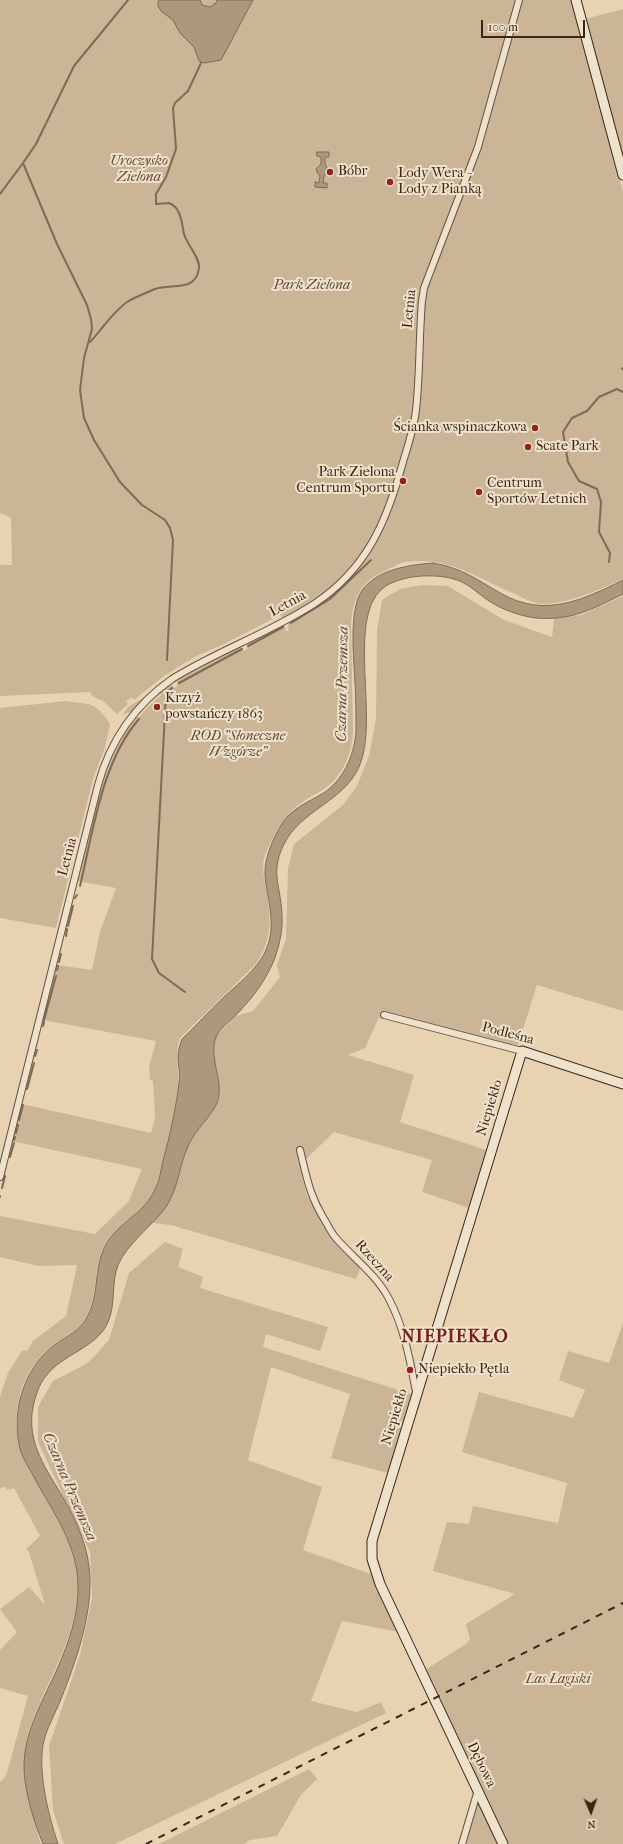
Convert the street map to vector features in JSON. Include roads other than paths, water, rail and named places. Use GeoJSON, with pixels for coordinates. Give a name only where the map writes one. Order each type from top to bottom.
{"type":"FeatureCollection","features":[{"type":"Feature","properties":{"kind":"street","name":"Letnia"},"geometry":{"type":"LineString","coordinates":[[0,1177],[96,792],[105,763],[116,738],[140,707],[154,693],[172,679],[300,612],[332,591],[360,561],[375,539],[387,515],[399,480],[414,420],[424,288],[478,147],[519,0]]}},
{"type":"Feature","properties":{"kind":"street"},"geometry":{"type":"LineString","coordinates":[[576,0],[623,175]]}},
{"type":"Feature","properties":{"kind":"street","name":"Podleśna"},"geometry":{"type":"LineString","coordinates":[[384,1015],[522,1052],[623,1084]]}},
{"type":"Feature","properties":{"kind":"street","name":"Niepiekło"},"geometry":{"type":"LineString","coordinates":[[412,1651],[378,1580],[372,1559],[371,1547],[373,1535],[522,1052]]}},
{"type":"Feature","properties":{"kind":"street","name":"Rzeczna"},"geometry":{"type":"LineString","coordinates":[[300,1150],[309,1189],[329,1228],[342,1244],[366,1267],[385,1292],[396,1312],[408,1354],[417,1395]]}},
{"type":"Feature","properties":{"kind":"street","name":"Dębowa"},"geometry":{"type":"LineString","coordinates":[[412,1651],[504,1844]]}},
{"type":"Feature","properties":{"kind":"street"},"geometry":{"type":"LineString","coordinates":[[462,1844],[478,1790]]}},
{"type":"Feature","properties":{"kind":"waterway"},"geometry":{"type":"LineString","coordinates":[[128,0],[74,66],[36,144],[23,163],[57,244],[87,305],[91,319],[92,329],[84,358],[80,390],[84,418],[94,440],[120,482],[142,505],[165,520],[170,528],[173,540],[167,660]]}},
{"type":"Feature","properties":{"kind":"waterway"},"geometry":{"type":"LineString","coordinates":[[90,342],[112,316],[127,302],[161,287],[182,286],[188,284],[197,276],[199,268],[198,260],[184,234],[182,221],[178,212],[176,208],[169,203],[156,204],[156,194],[166,177],[176,149],[173,108],[175,103],[188,91],[201,63]]}},
{"type":"Feature","properties":{"kind":"waterway"},"geometry":{"type":"LineString","coordinates":[[0,194],[23,163]]}},
{"type":"Feature","properties":{"kind":"waterway"},"geometry":{"type":"LineString","coordinates":[[609,562],[610,553],[599,532],[601,502],[597,489],[579,481],[568,462],[563,432],[572,418],[587,411],[599,397],[617,389],[623,392]]}},
{"type":"Feature","properties":{"kind":"waterway"},"geometry":{"type":"LineString","coordinates":[[291,623],[330,599],[371,560]]}},
{"type":"Feature","properties":{"kind":"waterway"},"geometry":{"type":"LineString","coordinates":[[248,646],[283,627]]}},
{"type":"Feature","properties":{"kind":"waterway"},"geometry":{"type":"LineString","coordinates":[[179,683],[242,649]]}},
{"type":"Feature","properties":{"kind":"waterway"},"geometry":{"type":"LineString","coordinates":[[172,688],[166,693],[152,959],[159,973],[185,992]]}},
{"type":"Feature","properties":{"kind":"waterway"},"geometry":{"type":"LineString","coordinates":[[80,886],[100,798],[116,755],[126,736],[139,719]]}},
{"type":"Feature","properties":{"kind":"waterway"},"geometry":{"type":"LineString","coordinates":[[68,926],[73,906]]}},
{"type":"Feature","properties":{"kind":"waterway"},"geometry":{"type":"LineString","coordinates":[[66,936],[67,929]]}},
{"type":"Feature","properties":{"kind":"waterway"},"geometry":{"type":"LineString","coordinates":[[59,962],[61,954]]}},
{"type":"Feature","properties":{"kind":"waterway"},"geometry":{"type":"LineString","coordinates":[[57,970],[58,966]]}},
{"type":"Feature","properties":{"kind":"waterway"},"geometry":{"type":"LineString","coordinates":[[44,1020],[56,976]]}},
{"type":"Feature","properties":{"kind":"waterway"},"geometry":{"type":"LineString","coordinates":[[43,1026],[44,1022]]}},
{"type":"Feature","properties":{"kind":"waterway"},"geometry":{"type":"LineString","coordinates":[[35,1056],[37,1050]]}},
{"type":"Feature","properties":{"kind":"waterway"},"geometry":{"type":"LineString","coordinates":[[27,1089],[34,1063]]}},
{"type":"Feature","properties":{"kind":"waterway"},"geometry":{"type":"LineString","coordinates":[[19,1120],[23,1105]]}},
{"type":"Feature","properties":{"kind":"waterway"},"geometry":{"type":"LineString","coordinates":[[16,1133],[18,1125]]}},
{"type":"Feature","properties":{"kind":"waterway"},"geometry":{"type":"LineString","coordinates":[[10,1157],[14,1143]]}},
{"type":"Feature","properties":{"kind":"waterway"},"geometry":{"type":"LineString","coordinates":[[2,1188],[5,1176]]}},
{"type":"Feature","properties":{"kind":"railway"},"geometry":{"type":"LineString","coordinates":[[146,1844],[623,1603]]}},
{"type":"Feature","properties":{"kind":"place","name":"Bóbr"},"geometry":{"type":"Point","coordinates":[330,172]}},
{"type":"Feature","properties":{"kind":"place","name":"Lody Wera - Lody z Pianką"},"geometry":{"type":"Point","coordinates":[390,182]}},
{"type":"Feature","properties":{"kind":"place","name":"Ścianka wspinaczkowa"},"geometry":{"type":"Point","coordinates":[535,428]}},
{"type":"Feature","properties":{"kind":"place","name":"Scate Park"},"geometry":{"type":"Point","coordinates":[528,447]}},
{"type":"Feature","properties":{"kind":"place","name":"Park Zielona Centrum Sportu"},"geometry":{"type":"Point","coordinates":[403,481]}},
{"type":"Feature","properties":{"kind":"place","name":"Centrum Sportów Letnich"},"geometry":{"type":"Point","coordinates":[479,492]}},
{"type":"Feature","properties":{"kind":"place","name":"Krzyż powstańczy 1863"},"geometry":{"type":"Point","coordinates":[157,707]}},
{"type":"Feature","properties":{"kind":"place","name":"Niepiekło Pętla"},"geometry":{"type":"Point","coordinates":[410,1370]}},
{"type":"Feature","properties":{"kind":"district","name":"NIEPIEKŁO"},"geometry":{"type":"Point","coordinates":[455,1338]}},
{"type":"Feature","properties":{"kind":"park label","name":"Uroczysko Zielona"},"geometry":{"type":"Point","coordinates":[139,170]}},
{"type":"Feature","properties":{"kind":"park label","name":"Park Zielona"},"geometry":{"type":"Point","coordinates":[312,286]}},
{"type":"Feature","properties":{"kind":"park label","name":"ROD \"Słoneczne Wzgórze\""},"geometry":{"type":"Point","coordinates":[238,746]}},
{"type":"Feature","properties":{"kind":"park label","name":"Las Łagiski"},"geometry":{"type":"Point","coordinates":[558,1680]}},
{"type":"Feature","properties":{"kind":"water label","name":"Czarna Przemsza"},"geometry":{"type":"Point","coordinates":[343,684]}},
{"type":"Feature","properties":{"kind":"water label","name":"Czarna Przemsza"},"geometry":{"type":"Point","coordinates":[69,1487]}}]}
